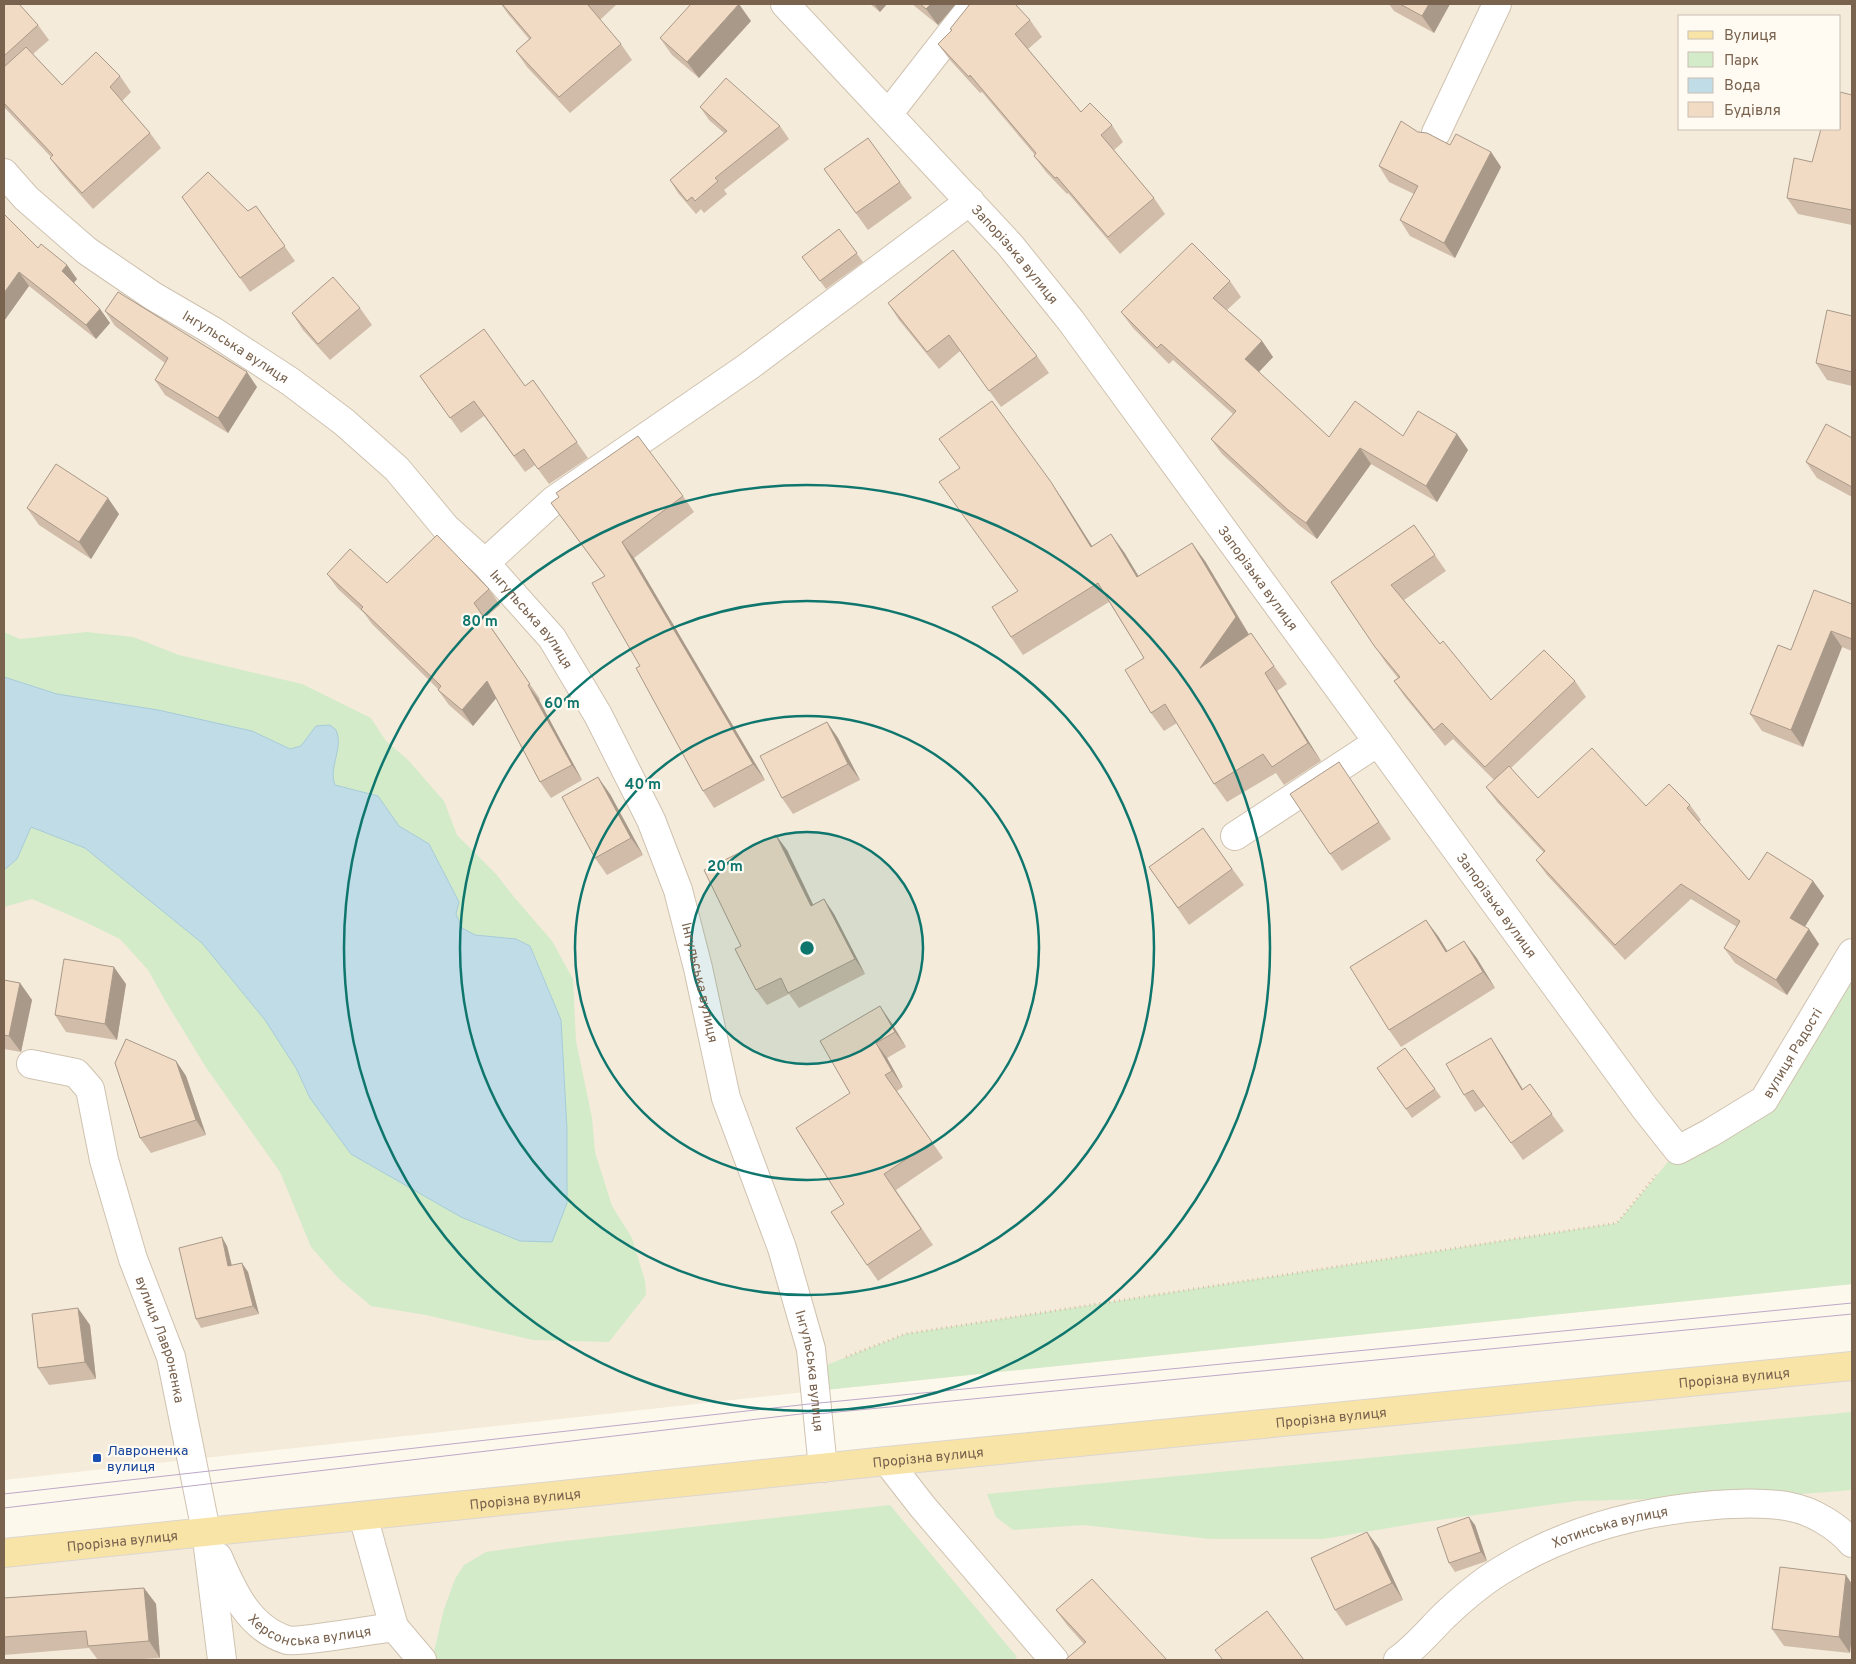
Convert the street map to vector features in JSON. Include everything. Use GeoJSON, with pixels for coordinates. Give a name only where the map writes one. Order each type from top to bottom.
{"type":"FeatureCollection","features":[{"type":"Feature","properties":{"kind":"main road","name":"Прорізна вулиця"},"geometry":{"type":"LineString","coordinates":[[4,1553],[887,1461],[1852,1366]]}},
{"type":"Feature","properties":{"kind":"street","name":"Запорізька вулиця"},"geometry":{"type":"LineString","coordinates":[[785,4],[889,113],[1010,245],[1071,321],[1678,1150]]}},
{"type":"Feature","properties":{"kind":"street"},"geometry":{"type":"LineString","coordinates":[[889,113],[974,4]]}},
{"type":"Feature","properties":{"kind":"street"},"geometry":{"type":"LineString","coordinates":[[1436,133],[1497,4]]}},
{"type":"Feature","properties":{"kind":"street","name":"Інгульська вулиця"},"geometry":{"type":"LineString","coordinates":[[4,173],[26,198],[87,251],[153,296],[213,331],[291,382],[344,422],[397,469],[446,528],[485,563],[552,638],[598,715],[651,820],[678,890],[698,968],[726,1098],[782,1248],[810,1350],[814,1370],[823,1468]]}},
{"type":"Feature","properties":{"kind":"street"},"geometry":{"type":"LineString","coordinates":[[485,563],[554,500],[750,366],[970,202]]}},
{"type":"Feature","properties":{"kind":"street"},"geometry":{"type":"LineString","coordinates":[[1235,836],[1378,742]]}},
{"type":"Feature","properties":{"kind":"street","name":"вулиця Радості"},"geometry":{"type":"LineString","coordinates":[[1678,1150],[1764,1100],[1852,953]]}},
{"type":"Feature","properties":{"kind":"street","name":"вулиця Лавроненка"},"geometry":{"type":"LineString","coordinates":[[31,1064],[76,1073],[90,1089],[104,1160],[133,1259],[171,1356],[206,1531],[222,1660]]}},
{"type":"Feature","properties":{"kind":"street"},"geometry":{"type":"LineString","coordinates":[[887,1461],[922,1506],[1054,1660]]}},
{"type":"Feature","properties":{"kind":"street","name":"Хотинська вулиця"},"geometry":{"type":"LineString","coordinates":[[1398,1660],[1411,1651],[1467,1595],[1506,1567],[1554,1543],[1616,1521],[1675,1508],[1740,1503],[1792,1507],[1820,1518],[1852,1543]]}},
{"type":"Feature","properties":{"kind":"street"},"geometry":{"type":"LineString","coordinates":[[363,1516],[394,1627]]}},
{"type":"Feature","properties":{"kind":"street","name":"Херсонська вулиця"},"geometry":{"type":"LineString","coordinates":[[206,1531],[234,1594],[257,1624],[289,1640],[394,1627],[418,1652],[422,1660]]}},
{"type":"Feature","properties":{"kind":"path"},"geometry":{"type":"LineString","coordinates":[[814,1370],[905,1334],[1617,1223],[1678,1150]]}},
{"type":"Feature","properties":{"kind":"shaded area"},"geometry":{"type":"Polygon","coordinates":[[[4,4],[1852,4],[1852,1284],[815,1391],[4,1480],[4,4]]]}},
{"type":"Feature","properties":{"kind":"shaded area"},"geometry":{"type":"Polygon","coordinates":[[[1852,1366],[1852,1660],[4,1660],[4,1553],[1852,1366]]]}},
{"type":"Feature","properties":{"kind":"green space"},"geometry":{"type":"Polygon","coordinates":[[[4,632],[20,639],[87,632],[133,637],[179,655],[302,684],[371,718],[386,741],[408,760],[444,801],[457,835],[496,874],[552,941],[573,979],[576,1041],[592,1118],[595,1152],[612,1206],[632,1238],[645,1281],[646,1295],[609,1342],[533,1340],[426,1315],[371,1306],[338,1278],[311,1247],[280,1172],[207,1069],[148,970],[120,939],[81,920],[32,899],[4,907],[4,870],[17,859],[31,827],[85,848],[202,943],[265,1020],[296,1068],[310,1098],[461,1217],[520,1241],[567,1203],[567,1129],[561,1020],[530,946],[516,939],[475,935],[462,928],[456,914],[459,902],[429,844],[399,826],[378,796],[335,785],[331,776],[337,753],[322,725],[316,726],[301,746],[290,749],[252,731],[158,710],[57,694],[4,677],[4,632]]]}},
{"type":"Feature","properties":{"kind":"green space"},"geometry":{"type":"Polygon","coordinates":[[[1852,953],[1852,1284],[815,1391],[814,1370],[905,1334],[1617,1223],[1678,1150],[1764,1100],[1852,953]]]}},
{"type":"Feature","properties":{"kind":"green space"},"geometry":{"type":"Polygon","coordinates":[[[1852,1412],[1852,1490],[1775,1496],[1576,1501],[1424,1522],[1323,1539],[1211,1539],[1083,1525],[1013,1530],[996,1517],[987,1494],[1852,1412]]]}},
{"type":"Feature","properties":{"kind":"green space"},"geometry":{"type":"Polygon","coordinates":[[[890,1505],[1017,1657],[1013,1660],[432,1660],[444,1609],[455,1579],[464,1565],[486,1552],[556,1542],[890,1505]]]}},
{"type":"Feature","properties":{"kind":"water"},"geometry":{"type":"Polygon","coordinates":[[[4,677],[57,694],[158,710],[252,731],[290,749],[301,746],[316,726],[330,725],[336,730],[338,744],[333,771],[335,785],[378,796],[399,826],[429,844],[459,902],[456,914],[462,928],[475,935],[516,939],[530,946],[561,1020],[567,1129],[567,1203],[552,1242],[520,1241],[461,1217],[351,1154],[310,1098],[296,1068],[265,1020],[202,943],[85,848],[31,827],[17,859],[4,870],[4,677]]]}},
{"type":"Feature","properties":{"kind":"building"},"geometry":{"type":"Polygon","coordinates":[[[4,4],[19,4],[38,25],[4,56],[4,4]]]}},
{"type":"Feature","properties":{"kind":"building"},"geometry":{"type":"Polygon","coordinates":[[[502,4],[589,4],[621,44],[559,97],[516,51],[531,38],[502,4]]]}},
{"type":"Feature","properties":{"kind":"building"},"geometry":{"type":"Polygon","coordinates":[[[691,4],[739,4],[687,62],[660,38],[691,4]]]}},
{"type":"Feature","properties":{"kind":"building"},"geometry":{"type":"Polygon","coordinates":[[[920,4],[931,4],[926,9],[920,4]]]}},
{"type":"Feature","properties":{"kind":"building"},"geometry":{"type":"Polygon","coordinates":[[[970,4],[1015,4],[1030,20],[1015,34],[1081,112],[1090,103],[1112,125],[1101,135],[1154,198],[1108,237],[1057,177],[1055,178],[1034,156],[1036,153],[970,75],[969,77],[938,44],[952,30],[950,29],[970,4]]]}},
{"type":"Feature","properties":{"kind":"building"},"geometry":{"type":"Polygon","coordinates":[[[1400,4],[1429,4],[1422,16],[1400,4]]]}},
{"type":"Feature","properties":{"kind":"building"},"geometry":{"type":"Polygon","coordinates":[[[26,47],[62,85],[96,52],[120,76],[110,87],[150,133],[82,193],[50,158],[53,155],[4,103],[4,67],[26,47]]]}},
{"type":"Feature","properties":{"kind":"building"},"geometry":{"type":"Polygon","coordinates":[[[726,78],[780,126],[715,178],[718,181],[695,201],[692,197],[687,201],[670,180],[727,131],[700,107],[726,78]]]}},
{"type":"Feature","properties":{"kind":"building"},"geometry":{"type":"Polygon","coordinates":[[[1841,92],[1852,95],[1852,210],[1787,198],[1794,158],[1812,162],[1821,130],[1841,130],[1841,92]]]}},
{"type":"Feature","properties":{"kind":"building"},"geometry":{"type":"Polygon","coordinates":[[[1401,121],[1418,132],[1427,133],[1450,145],[1456,134],[1491,152],[1444,243],[1400,220],[1418,186],[1379,166],[1401,121]]]}},
{"type":"Feature","properties":{"kind":"building"},"geometry":{"type":"Polygon","coordinates":[[[868,138],[900,182],[856,213],[824,169],[868,138]]]}},
{"type":"Feature","properties":{"kind":"building"},"geometry":{"type":"Polygon","coordinates":[[[208,172],[248,211],[256,206],[285,246],[240,278],[182,197],[208,172]]]}},
{"type":"Feature","properties":{"kind":"building"},"geometry":{"type":"Polygon","coordinates":[[[4,214],[38,248],[41,244],[67,265],[62,271],[100,309],[86,325],[19,272],[4,293],[4,214]]]}},
{"type":"Feature","properties":{"kind":"building"},"geometry":{"type":"Polygon","coordinates":[[[839,229],[857,253],[820,281],[802,257],[839,229]]]}},
{"type":"Feature","properties":{"kind":"building"},"geometry":{"type":"Polygon","coordinates":[[[1192,243],[1230,281],[1213,298],[1262,341],[1245,359],[1329,437],[1355,401],[1403,436],[1418,411],[1457,434],[1426,486],[1360,448],[1306,523],[1288,510],[1211,439],[1236,411],[1161,344],[1157,348],[1121,312],[1192,243]]]}},
{"type":"Feature","properties":{"kind":"building"},"geometry":{"type":"Polygon","coordinates":[[[953,250],[1037,356],[989,391],[949,335],[927,352],[888,303],[953,250]]]}},
{"type":"Feature","properties":{"kind":"building"},"geometry":{"type":"Polygon","coordinates":[[[333,277],[360,308],[318,344],[292,313],[333,277]]]}},
{"type":"Feature","properties":{"kind":"building"},"geometry":{"type":"Polygon","coordinates":[[[118,292],[247,372],[218,418],[155,380],[168,358],[105,311],[118,292]]]}},
{"type":"Feature","properties":{"kind":"building"},"geometry":{"type":"Polygon","coordinates":[[[1827,310],[1852,316],[1852,372],[1816,363],[1827,310]]]}},
{"type":"Feature","properties":{"kind":"building"},"geometry":{"type":"Polygon","coordinates":[[[484,329],[525,386],[533,380],[577,442],[538,469],[524,449],[514,456],[474,401],[450,418],[420,376],[484,329]]]}},
{"type":"Feature","properties":{"kind":"building"},"geometry":{"type":"Polygon","coordinates":[[[992,401],[1051,482],[1091,547],[1111,534],[1137,577],[1192,543],[1236,617],[1200,668],[1251,633],[1274,666],[1265,673],[1308,743],[1272,767],[1263,754],[1214,784],[1165,704],[1151,713],[1125,670],[1144,658],[1098,583],[1011,637],[992,607],[1018,591],[939,482],[960,468],[939,439],[992,401]]]}},
{"type":"Feature","properties":{"kind":"building"},"geometry":{"type":"Polygon","coordinates":[[[1826,424],[1852,438],[1852,487],[1806,462],[1826,424]]]}},
{"type":"Feature","properties":{"kind":"building"},"geometry":{"type":"Polygon","coordinates":[[[638,436],[683,496],[622,542],[753,764],[703,791],[636,668],[640,666],[592,583],[605,576],[551,503],[559,497],[556,493],[638,436]]]}},
{"type":"Feature","properties":{"kind":"building"},"geometry":{"type":"Polygon","coordinates":[[[56,464],[108,498],[79,542],[27,508],[56,464]]]}},
{"type":"Feature","properties":{"kind":"building"},"geometry":{"type":"Polygon","coordinates":[[[1414,525],[1435,555],[1391,585],[1440,644],[1443,641],[1491,700],[1544,650],[1575,681],[1485,767],[1442,723],[1434,730],[1394,681],[1400,677],[1375,647],[1331,582],[1414,525]]]}},
{"type":"Feature","properties":{"kind":"building"},"geometry":{"type":"Polygon","coordinates":[[[437,535],[489,589],[474,603],[530,684],[528,685],[572,765],[540,782],[487,681],[462,710],[438,690],[441,686],[361,609],[363,607],[327,574],[350,549],[387,583],[437,535]]]}},
{"type":"Feature","properties":{"kind":"building"},"geometry":{"type":"Polygon","coordinates":[[[1814,590],[1852,604],[1852,639],[1831,631],[1791,730],[1750,714],[1778,645],[1791,650],[1814,590]]]}},
{"type":"Feature","properties":{"kind":"building"},"geometry":{"type":"Polygon","coordinates":[[[827,722],[848,764],[782,798],[760,756],[827,722]]]}},
{"type":"Feature","properties":{"kind":"building"},"geometry":{"type":"Polygon","coordinates":[[[1592,748],[1646,806],[1669,784],[1690,805],[1687,808],[1749,880],[1767,852],[1813,881],[1790,918],[1809,929],[1776,980],[1724,948],[1740,921],[1681,884],[1615,945],[1536,860],[1545,851],[1486,787],[1509,766],[1538,798],[1592,748]]]}},
{"type":"Feature","properties":{"kind":"building"},"geometry":{"type":"Polygon","coordinates":[[[1339,762],[1379,822],[1330,854],[1290,794],[1339,762]]]}},
{"type":"Feature","properties":{"kind":"building"},"geometry":{"type":"Polygon","coordinates":[[[598,777],[631,838],[595,858],[562,797],[598,777]]]}},
{"type":"Feature","properties":{"kind":"building"},"geometry":{"type":"Polygon","coordinates":[[[1203,828],[1232,869],[1178,908],[1149,867],[1203,828]]]}},
{"type":"Feature","properties":{"kind":"building"},"geometry":{"type":"Polygon","coordinates":[[[776,835],[811,906],[824,899],[855,959],[788,993],[781,978],[756,990],[735,949],[741,946],[704,870],[776,835]]]}},
{"type":"Feature","properties":{"kind":"building"},"geometry":{"type":"Polygon","coordinates":[[[1426,920],[1446,952],[1464,941],[1483,972],[1389,1030],[1350,967],[1426,920]]]}},
{"type":"Feature","properties":{"kind":"building"},"geometry":{"type":"Polygon","coordinates":[[[64,959],[114,967],[105,1024],[55,1015],[64,959]]]}},
{"type":"Feature","properties":{"kind":"building"},"geometry":{"type":"Polygon","coordinates":[[[4,980],[20,983],[9,1036],[4,1035],[4,980]]]}},
{"type":"Feature","properties":{"kind":"building"},"geometry":{"type":"Polygon","coordinates":[[[880,1006],[895,1032],[876,1043],[892,1071],[885,1075],[932,1142],[884,1174],[921,1229],[867,1265],[831,1212],[844,1204],[796,1128],[850,1093],[820,1041],[880,1006]]]}},
{"type":"Feature","properties":{"kind":"building"},"geometry":{"type":"Polygon","coordinates":[[[1491,1038],[1522,1090],[1530,1084],[1552,1114],[1511,1143],[1473,1090],[1464,1095],[1446,1064],[1491,1038]]]}},
{"type":"Feature","properties":{"kind":"building"},"geometry":{"type":"Polygon","coordinates":[[[126,1039],[176,1061],[196,1120],[140,1138],[115,1063],[126,1039]]]}},
{"type":"Feature","properties":{"kind":"building"},"geometry":{"type":"Polygon","coordinates":[[[1405,1048],[1435,1089],[1406,1109],[1377,1068],[1405,1048]]]}},
{"type":"Feature","properties":{"kind":"building"},"geometry":{"type":"Polygon","coordinates":[[[222,1237],[228,1266],[242,1263],[253,1306],[196,1319],[179,1248],[222,1237]]]}},
{"type":"Feature","properties":{"kind":"building"},"geometry":{"type":"Polygon","coordinates":[[[78,1308],[85,1362],[38,1368],[32,1314],[78,1308]]]}},
{"type":"Feature","properties":{"kind":"building"},"geometry":{"type":"Polygon","coordinates":[[[1469,1517],[1481,1552],[1449,1563],[1437,1528],[1469,1517]]]}},
{"type":"Feature","properties":{"kind":"building"},"geometry":{"type":"Polygon","coordinates":[[[1367,1532],[1392,1583],[1335,1610],[1311,1558],[1367,1532]]]}},
{"type":"Feature","properties":{"kind":"building"},"geometry":{"type":"Polygon","coordinates":[[[1780,1567],[1846,1575],[1839,1637],[1772,1629],[1780,1567]]]}},
{"type":"Feature","properties":{"kind":"building"},"geometry":{"type":"Polygon","coordinates":[[[1092,1579],[1167,1660],[1065,1660],[1086,1642],[1056,1610],[1092,1579]]]}},
{"type":"Feature","properties":{"kind":"building"},"geometry":{"type":"Polygon","coordinates":[[[144,1588],[149,1641],[88,1646],[86,1631],[4,1637],[4,1598],[144,1588]]]}},
{"type":"Feature","properties":{"kind":"building"},"geometry":{"type":"Polygon","coordinates":[[[1267,1611],[1304,1660],[1223,1660],[1215,1650],[1267,1611]]]}},
{"type":"Feature","properties":{"kind":"tram line"},"geometry":{"type":"LineString","coordinates":[[4,1494],[809,1404],[1852,1303]]}},
{"type":"Feature","properties":{"kind":"tram line"},"geometry":{"type":"LineString","coordinates":[[4,1508],[809,1413],[817,1414],[1852,1314]]}},
{"type":"Feature","properties":{"kind":"place","name":"Лавроненка вулиця"},"geometry":{"type":"Point","coordinates":[97,1458]}}]}
